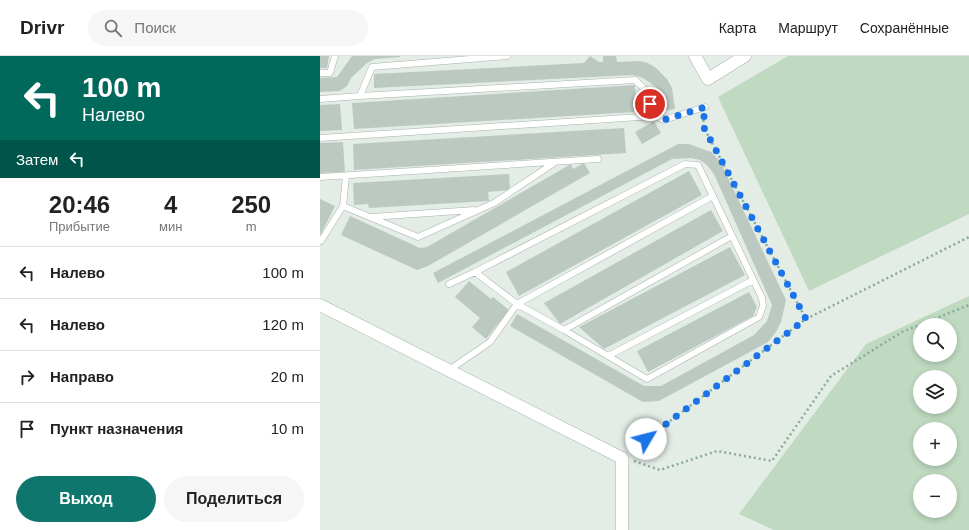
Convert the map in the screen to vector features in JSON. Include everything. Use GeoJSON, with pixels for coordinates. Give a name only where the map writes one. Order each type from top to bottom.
{"type":"FeatureCollection","features":[{"type":"Feature","properties":{"kind":"street"},"geometry":{"type":"LineString","coordinates":[[695,56],[708,79],[745,56]]}},
{"type":"Feature","properties":{"kind":"street"},"geometry":{"type":"LineString","coordinates":[[320,305],[622,458],[622,530]]}},
{"type":"Feature","properties":{"kind":"lane"},"geometry":{"type":"LineString","coordinates":[[320,73],[330,73],[335,56]]}},
{"type":"Feature","properties":{"kind":"lane"},"geometry":{"type":"LineString","coordinates":[[360,96],[372,67],[507,56]]}},
{"type":"Feature","properties":{"kind":"lane"},"geometry":{"type":"LineString","coordinates":[[320,99],[635,80],[649,93],[651,114],[664,120],[705,107]]}},
{"type":"Feature","properties":{"kind":"lane"},"geometry":{"type":"LineString","coordinates":[[320,138],[655,116]]}},
{"type":"Feature","properties":{"kind":"lane"},"geometry":{"type":"LineString","coordinates":[[320,177],[598,159]]}},
{"type":"Feature","properties":{"kind":"lane"},"geometry":{"type":"LineString","coordinates":[[344,206],[418,237],[494,203],[555,162]]}},
{"type":"Feature","properties":{"kind":"lane"},"geometry":{"type":"LineString","coordinates":[[449,284],[684,164],[698,165],[762,298],[763,306],[759,317],[647,379],[517,304],[475,272]]}},
{"type":"Feature","properties":{"kind":"lane"},"geometry":{"type":"LineString","coordinates":[[320,240],[321,241],[344,206],[346,176]]}},
{"type":"Feature","properties":{"kind":"lane"},"geometry":{"type":"LineString","coordinates":[[449,370],[490,342],[517,304],[713,196]]}},
{"type":"Feature","properties":{"kind":"lane"},"geometry":{"type":"LineString","coordinates":[[369,217],[479,210]]}},
{"type":"Feature","properties":{"kind":"lane"},"geometry":{"type":"LineString","coordinates":[[564,330],[732,236]]}},
{"type":"Feature","properties":{"kind":"lane"},"geometry":{"type":"LineString","coordinates":[[608,356],[753,280]]}},
{"type":"Feature","properties":{"kind":"path"},"geometry":{"type":"LineString","coordinates":[[705,107],[703,126],[806,319]]}},
{"type":"Feature","properties":{"kind":"path"},"geometry":{"type":"LineString","coordinates":[[622,458],[806,319],[969,237]]}},
{"type":"Feature","properties":{"kind":"path"},"geometry":{"type":"LineString","coordinates":[[622,458],[660,470],[717,451],[772,461],[832,376],[902,332],[969,305]]}},
{"type":"Feature","properties":{"kind":"green space"},"geometry":{"type":"Polygon","coordinates":[[[788,56],[969,56],[969,214],[809,291],[718,97],[788,56]]]}},
{"type":"Feature","properties":{"kind":"green space"},"geometry":{"type":"Polygon","coordinates":[[[969,296],[969,530],[774,530],[739,514],[866,344],[913,322],[913,362],[957,362],[957,318],[922,318],[969,296]]]}},
{"type":"Feature","properties":{"kind":"building"},"geometry":{"type":"Polygon","coordinates":[[[320,56],[329,56],[327,68],[320,68],[320,56]]]}},
{"type":"Feature","properties":{"kind":"building"},"geometry":{"type":"Polygon","coordinates":[[[352,56],[400,57],[375,59],[367,63],[351,78],[347,86],[340,91],[320,92],[320,78],[337,77],[352,56]]]}},
{"type":"Feature","properties":{"kind":"building"},"geometry":{"type":"Polygon","coordinates":[[[590,56],[599,62],[603,62],[603,56],[616,56],[617,62],[639,61],[648,63],[656,68],[667,79],[672,88],[675,109],[663,111],[661,96],[656,87],[643,78],[633,75],[374,88],[374,74],[584,63],[590,56]]]}},
{"type":"Feature","properties":{"kind":"building"},"geometry":{"type":"Polygon","coordinates":[[[635,85],[636,112],[354,129],[352,103],[635,85]]]}},
{"type":"Feature","properties":{"kind":"building"},"geometry":{"type":"Polygon","coordinates":[[[340,104],[342,130],[320,131],[320,105],[340,104]]]}},
{"type":"Feature","properties":{"kind":"building"},"geometry":{"type":"Polygon","coordinates":[[[654,121],[661,133],[642,144],[635,132],[654,121]]]}},
{"type":"Feature","properties":{"kind":"building"},"geometry":{"type":"Polygon","coordinates":[[[624,128],[626,153],[354,170],[353,144],[624,128]]]}},
{"type":"Feature","properties":{"kind":"building"},"geometry":{"type":"Polygon","coordinates":[[[343,142],[345,172],[320,173],[320,143],[343,142]]]}},
{"type":"Feature","properties":{"kind":"building"},"geometry":{"type":"Polygon","coordinates":[[[678,144],[689,144],[711,152],[720,161],[786,300],[781,322],[776,332],[768,342],[659,401],[643,402],[510,326],[517,314],[644,386],[661,386],[754,335],[767,321],[772,305],[714,174],[707,165],[700,160],[691,158],[672,159],[438,283],[433,273],[678,144]]]}},
{"type":"Feature","properties":{"kind":"building"},"geometry":{"type":"Polygon","coordinates":[[[584,163],[590,173],[428,266],[417,270],[341,235],[350,216],[420,248],[427,247],[571,164],[573,169],[584,163]]]}},
{"type":"Feature","properties":{"kind":"building"},"geometry":{"type":"Polygon","coordinates":[[[689,171],[702,195],[519,296],[506,272],[689,171]]]}},
{"type":"Feature","properties":{"kind":"building"},"geometry":{"type":"Polygon","coordinates":[[[509,174],[510,190],[488,192],[489,201],[369,208],[368,204],[354,205],[353,183],[509,174]]]}},
{"type":"Feature","properties":{"kind":"building"},"geometry":{"type":"Polygon","coordinates":[[[320,199],[335,206],[321,234],[320,234],[320,199]]]}},
{"type":"Feature","properties":{"kind":"building"},"geometry":{"type":"Polygon","coordinates":[[[711,210],[723,231],[560,324],[544,303],[711,210]]]}},
{"type":"Feature","properties":{"kind":"building"},"geometry":{"type":"Polygon","coordinates":[[[730,247],[745,275],[604,349],[579,327],[730,247]]]}},
{"type":"Feature","properties":{"kind":"building"},"geometry":{"type":"Polygon","coordinates":[[[469,281],[491,299],[493,297],[509,310],[486,339],[472,327],[480,318],[455,297],[469,281]]]}},
{"type":"Feature","properties":{"kind":"building"},"geometry":{"type":"Polygon","coordinates":[[[749,292],[757,307],[753,316],[648,372],[637,351],[749,292]]]}},
{"type":"Feature","properties":{"kind":"route"},"geometry":{"type":"LineString","coordinates":[[646,439],[806,319],[703,126],[705,107],[664,120],[651,114],[650,104]]}}]}
